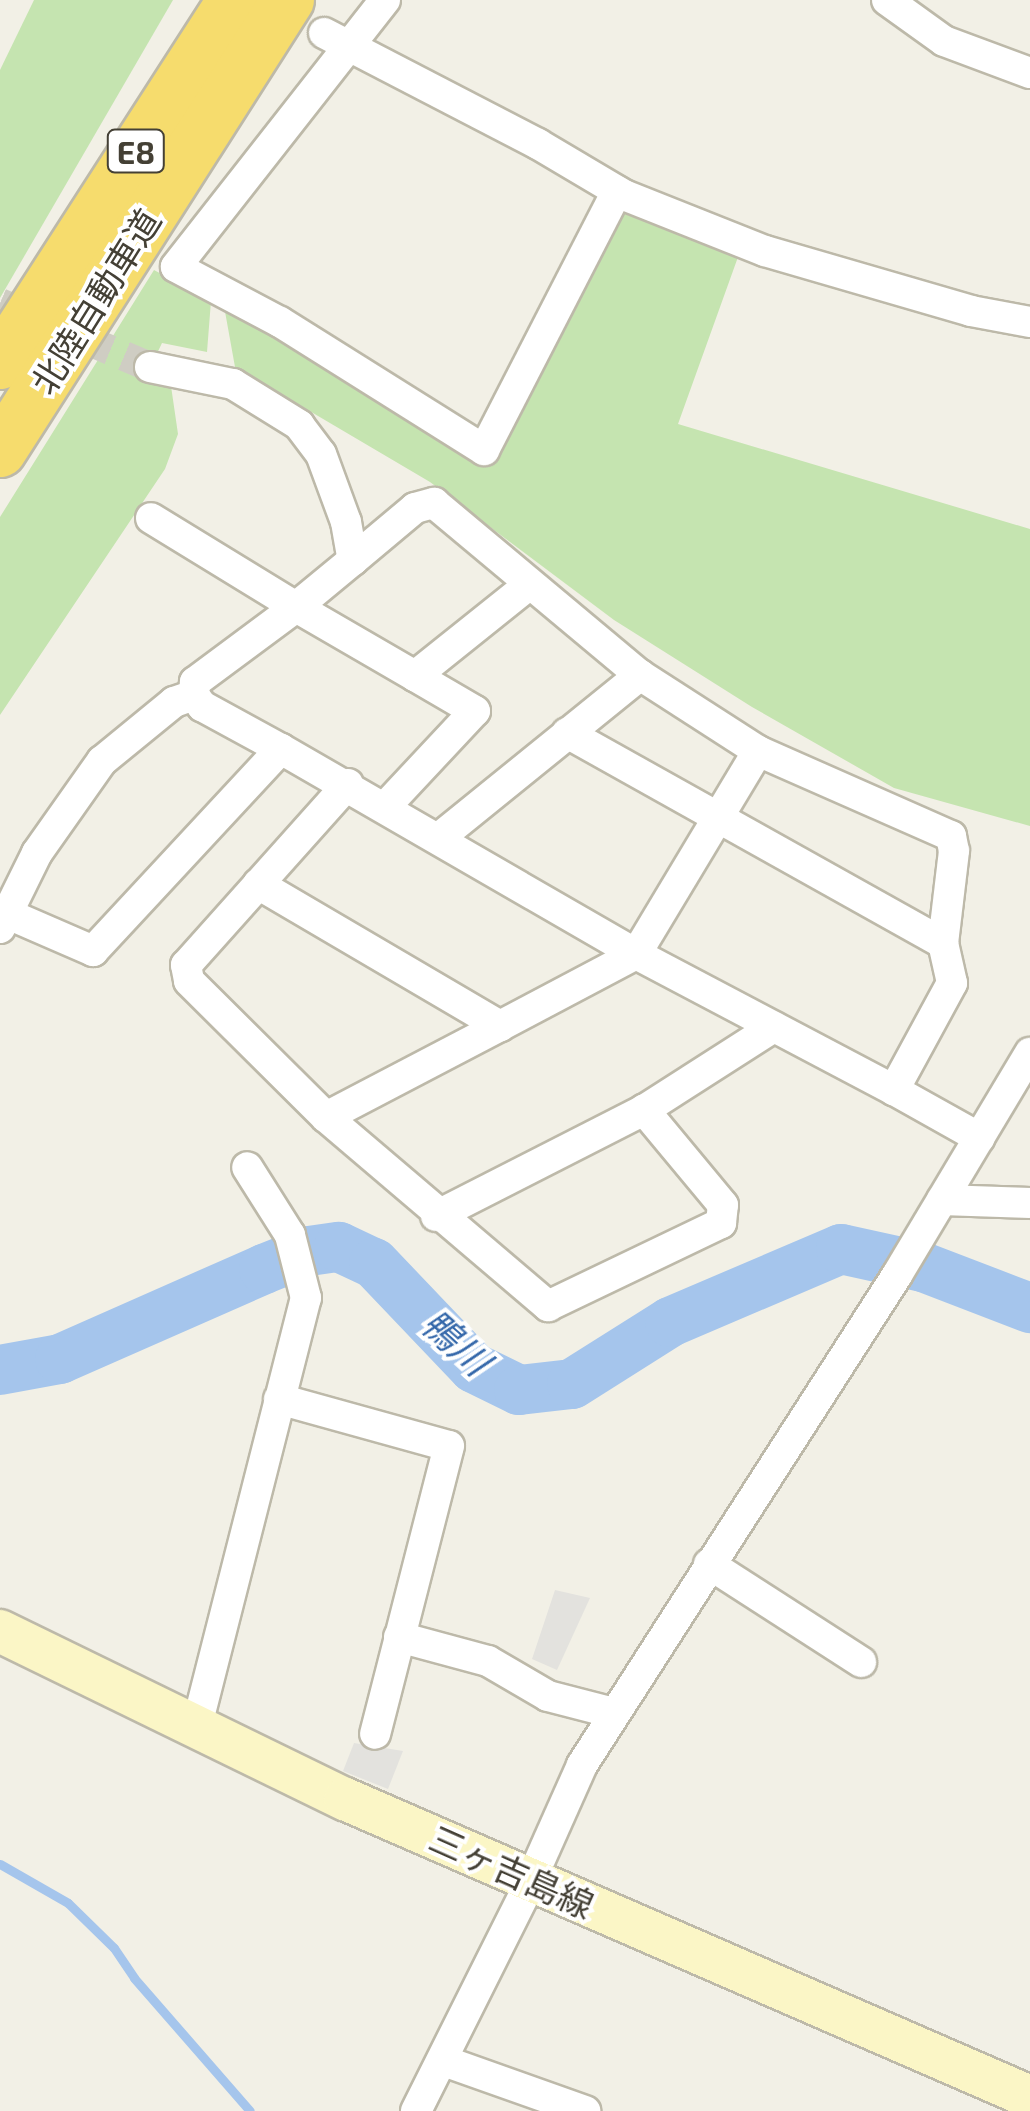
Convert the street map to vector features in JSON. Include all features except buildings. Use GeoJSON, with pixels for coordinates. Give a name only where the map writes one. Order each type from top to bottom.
{"type":"FeatureCollection","features":[{"type":"Feature","properties":{"kind":"highway"},"geometry":{"type":"LineString","coordinates":[[38,302],[206,0]]}},
{"type":"Feature","properties":{"kind":"highway","name":"北陸自動車道"},"geometry":{"type":"LineString","coordinates":[[0,363],[234,0]]}},
{"type":"Feature","properties":{"kind":"highway","name":"北陸自動車道"},"geometry":{"type":"LineString","coordinates":[[0,451],[174,177],[304,11]]}},
{"type":"Feature","properties":{"kind":"main road","name":"三ヶ吉島線"},"geometry":{"type":"LineString","coordinates":[[0,1631],[345,1798],[1030,2096]]}},
{"type":"Feature","properties":{"kind":"street"},"geometry":{"type":"LineString","coordinates":[[384,0],[352,46],[176,267],[280,322],[484,450],[617,191]]}},
{"type":"Feature","properties":{"kind":"street"},"geometry":{"type":"LineString","coordinates":[[886,0],[944,41],[1030,73]]}},
{"type":"Feature","properties":{"kind":"street"},"geometry":{"type":"LineString","coordinates":[[304,11],[352,46],[538,144],[617,191],[765,251],[971,310],[1030,322]]}},
{"type":"Feature","properties":{"kind":"street"},"geometry":{"type":"LineString","coordinates":[[150,367],[233,384],[299,425],[321,454],[346,522],[354,560]]}},
{"type":"Feature","properties":{"kind":"street"},"geometry":{"type":"LineString","coordinates":[[894,1090],[952,983],[943,942],[954,851],[951,836],[758,750],[640,675],[434,503],[416,508],[296,607],[195,682],[194,695],[202,706],[348,784],[636,954],[980,1138]]}},
{"type":"Feature","properties":{"kind":"street"},"geometry":{"type":"LineString","coordinates":[[151,518],[475,711],[386,806]]}},
{"type":"Feature","properties":{"kind":"street"},"geometry":{"type":"LineString","coordinates":[[415,676],[530,584]]}},
{"type":"Feature","properties":{"kind":"street"},"geometry":{"type":"LineString","coordinates":[[439,838],[640,675]]}},
{"type":"Feature","properties":{"kind":"street"},"geometry":{"type":"LineString","coordinates":[[194,695],[174,702],[102,760],[36,853],[4,921],[93,951],[281,749]]}},
{"type":"Feature","properties":{"kind":"street"},"geometry":{"type":"LineString","coordinates":[[567,733],[943,942]]}},
{"type":"Feature","properties":{"kind":"street"},"geometry":{"type":"LineString","coordinates":[[326,1117],[636,954],[758,750]]}},
{"type":"Feature","properties":{"kind":"street"},"geometry":{"type":"LineString","coordinates":[[348,784],[186,965],[188,981],[326,1117],[436,1216],[548,1306],[721,1222],[723,1205],[644,1110]]}},
{"type":"Feature","properties":{"kind":"street"},"geometry":{"type":"LineString","coordinates":[[258,884],[500,1026]]}},
{"type":"Feature","properties":{"kind":"street"},"geometry":{"type":"LineString","coordinates":[[436,1216],[644,1110],[774,1027]]}},
{"type":"Feature","properties":{"kind":"street"},"geometry":{"type":"LineString","coordinates":[[416,2111],[532,1880],[582,1765],[942,1200],[1030,1053]]}},
{"type":"Feature","properties":{"kind":"street"},"geometry":{"type":"LineString","coordinates":[[197,1724],[306,1298],[303,1274],[290,1236],[247,1167]]}},
{"type":"Feature","properties":{"kind":"street"},"geometry":{"type":"LineString","coordinates":[[942,1200],[1030,1203]]}},
{"type":"Feature","properties":{"kind":"street"},"geometry":{"type":"LineString","coordinates":[[279,1400],[449,1446],[375,1734]]}},
{"type":"Feature","properties":{"kind":"street"},"geometry":{"type":"LineString","coordinates":[[709,1564],[861,1662]]}},
{"type":"Feature","properties":{"kind":"street"},"geometry":{"type":"LineString","coordinates":[[399,1636],[488,1661],[548,1696],[614,1712]]}},
{"type":"Feature","properties":{"kind":"street"},"geometry":{"type":"LineString","coordinates":[[444,2061],[585,2111]]}},
{"type":"Feature","properties":{"kind":"green space"},"geometry":{"type":"Polygon","coordinates":[[[34,0],[173,0],[0,298],[0,70],[34,0]]]}},
{"type":"Feature","properties":{"kind":"green space"},"geometry":{"type":"Polygon","coordinates":[[[620,212],[738,257],[678,424],[1030,529],[1030,826],[894,788],[752,707],[614,620],[430,482],[235,367],[224,306],[488,462],[620,212]]]}},
{"type":"Feature","properties":{"kind":"green space"},"geometry":{"type":"Polygon","coordinates":[[[154,270],[211,301],[207,352],[162,343],[143,383],[171,386],[178,434],[165,469],[0,715],[0,517],[154,270]]]}},
{"type":"Feature","properties":{"kind":"shaded area"},"geometry":{"type":"Polygon","coordinates":[[[555,1590],[590,1598],[557,1670],[532,1659],[555,1590]]]}},
{"type":"Feature","properties":{"kind":"shaded area"},"geometry":{"type":"Polygon","coordinates":[[[354,1743],[403,1751],[388,1789],[343,1771],[354,1743]]]}},
{"type":"Feature","properties":{"kind":"waterway","name":"鴨川"},"geometry":{"type":"LineString","coordinates":[[0,1370],[60,1359],[264,1269],[309,1251],[339,1247],[374,1263],[474,1368],[519,1390],[572,1384],[670,1322],[841,1249],[923,1267],[1030,1308]]}},
{"type":"Feature","properties":{"kind":"waterway"},"geometry":{"type":"LineString","coordinates":[[0,1864],[68,1903],[114,1948],[134,1978],[250,2111]]}},
{"type":"Feature","properties":{"kind":"tunnel"},"geometry":{"type":"LineString","coordinates":[[0,303],[150,367]]}}]}
